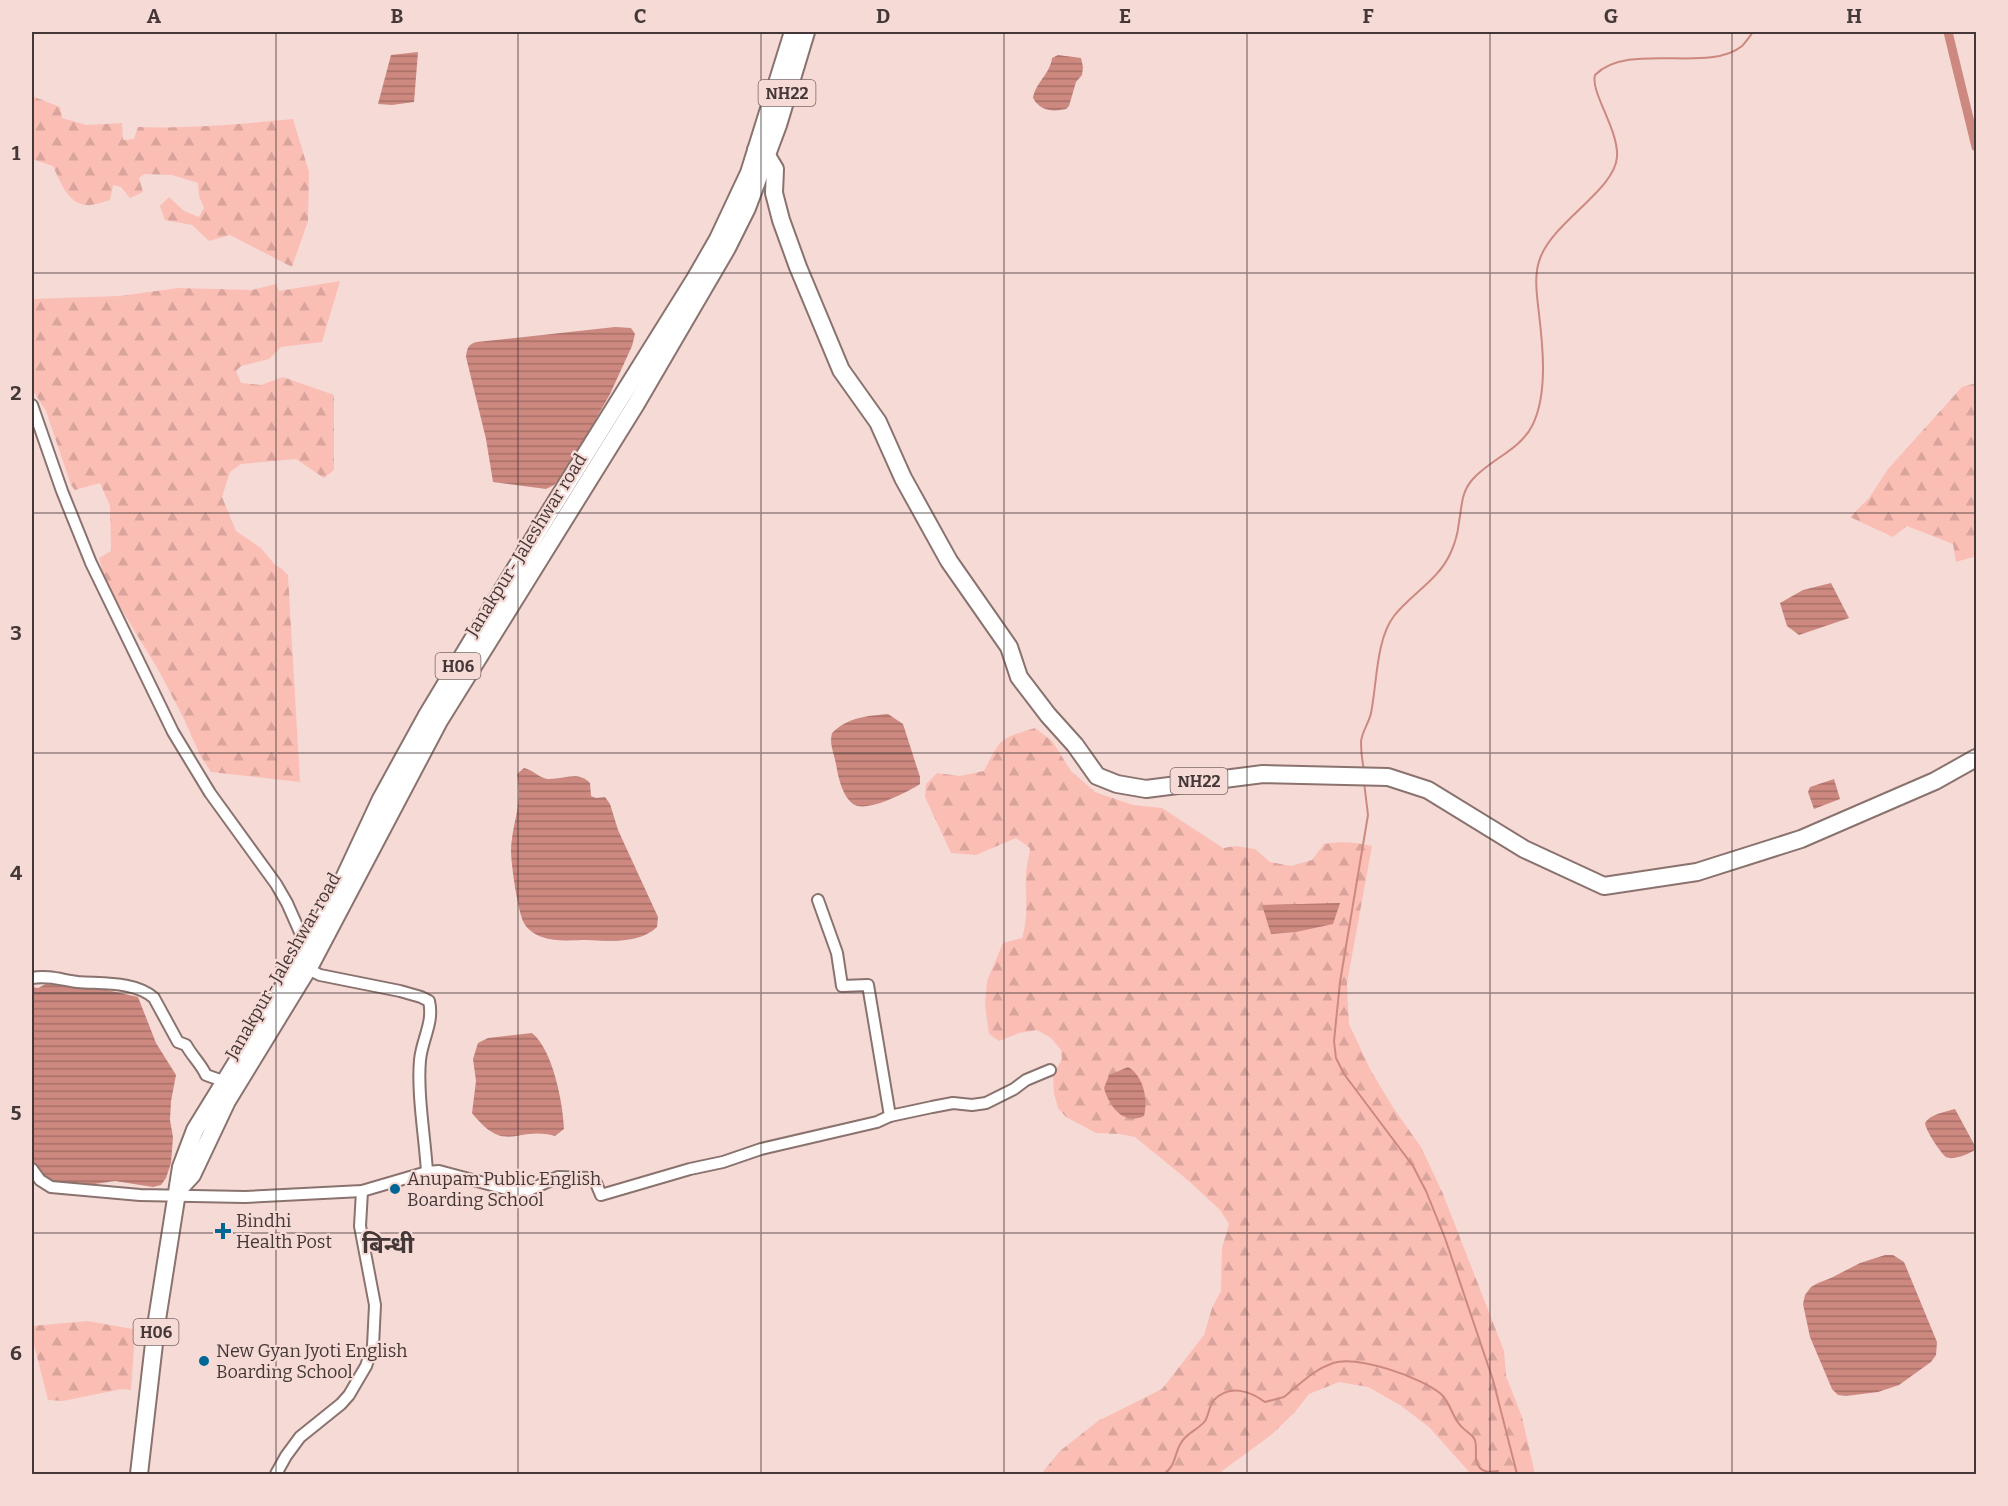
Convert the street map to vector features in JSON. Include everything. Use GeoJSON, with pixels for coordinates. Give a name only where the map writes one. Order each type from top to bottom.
{"type":"FeatureCollection","features":[{"type":"Feature","properties":{"kind":"main road","name":"Janakpur- Jaleshwar road"},"geometry":{"type":"LineString","coordinates":[[177,1193],[192,1175],[226,1101],[308,969],[348,897],[439,721],[636,404],[705,286],[747,208],[793,32]]}},
{"type":"Feature","properties":{"kind":"main road","name":"Janakpur- Jaleshwar road"},"geometry":{"type":"LineString","coordinates":[[139,1474],[156,1326],[181,1167],[195,1130],[223,1081],[307,948],[339,889],[381,799],[426,717],[549,513],[695,279],[749,173],[778,125],[806,32]]}},
{"type":"Feature","properties":{"kind":"main road","name":"NH22"},"geometry":{"type":"LineString","coordinates":[[761,152],[775,169],[774,193],[781,220],[802,278],[841,370],[878,422],[903,478],[950,561],[1009,647],[1020,677],[1097,776],[1117,784],[1146,789],[1263,774],[1388,777],[1428,790],[1524,849],[1604,886],[1697,872],[1801,839],[1935,781],[1977,758]]}},
{"type":"Feature","properties":{"kind":"street"},"geometry":{"type":"LineString","coordinates":[[32,405],[62,491],[91,563],[173,732],[210,792],[276,884],[307,948]]}},
{"type":"Feature","properties":{"kind":"street"},"geometry":{"type":"LineString","coordinates":[[818,900],[837,953],[842,986],[867,985],[890,1116]]}},
{"type":"Feature","properties":{"kind":"street"},"geometry":{"type":"LineString","coordinates":[[308,969],[328,978],[400,991],[429,1001],[430,1023],[420,1058],[427,1172]]}},
{"type":"Feature","properties":{"kind":"street"},"geometry":{"type":"LineString","coordinates":[[32,978],[46,976],[70,981],[126,986],[148,993],[154,998],[178,1042],[186,1045],[201,1064],[206,1075],[223,1081]]}},
{"type":"Feature","properties":{"kind":"street"},"geometry":{"type":"LineString","coordinates":[[32,1169],[40,1180],[51,1187],[140,1195],[177,1193],[245,1197],[362,1191],[427,1172],[451,1174],[518,1191],[527,1191],[558,1178],[590,1178],[596,1182],[601,1195],[690,1169],[723,1162],[761,1149],[877,1122],[890,1116],[953,1103],[972,1105],[986,1103],[1026,1080],[1050,1070]]}},
{"type":"Feature","properties":{"kind":"street"},"geometry":{"type":"LineString","coordinates":[[276,1474],[300,1437],[349,1395],[366,1366],[373,1346],[375,1305],[360,1226],[362,1191]]}},
{"type":"Feature","properties":{"kind":"green space"},"geometry":{"type":"Polygon","coordinates":[[[32,96],[60,107],[62,118],[86,125],[122,123],[123,140],[134,139],[138,127],[196,127],[293,119],[309,172],[308,221],[292,267],[230,235],[209,241],[192,225],[165,220],[160,206],[169,197],[184,211],[199,217],[204,208],[199,196],[198,183],[172,175],[144,174],[139,178],[143,192],[130,198],[121,187],[113,185],[110,200],[89,205],[74,200],[65,190],[53,166],[32,159],[32,96]]]}},
{"type":"Feature","properties":{"kind":"green space"},"geometry":{"type":"Polygon","coordinates":[[[340,281],[322,342],[281,347],[269,359],[241,366],[236,371],[241,383],[261,385],[283,377],[334,395],[334,470],[324,478],[296,459],[241,464],[230,472],[222,497],[236,531],[261,548],[275,565],[288,575],[300,782],[211,772],[200,755],[159,671],[106,584],[99,558],[111,551],[110,506],[100,483],[75,490],[71,485],[46,411],[32,389],[32,299],[120,296],[178,288],[252,290],[276,284],[279,291],[340,281]]]}},
{"type":"Feature","properties":{"kind":"green space"},"geometry":{"type":"Polygon","coordinates":[[[1976,383],[1976,556],[1956,562],[1953,544],[1907,526],[1893,537],[1850,517],[1869,498],[1888,469],[1962,387],[1976,383]]]}},
{"type":"Feature","properties":{"kind":"green space"},"geometry":{"type":"Polygon","coordinates":[[[1035,728],[1052,741],[1071,771],[1095,792],[1133,805],[1162,808],[1223,848],[1236,846],[1255,849],[1270,862],[1291,866],[1312,860],[1324,844],[1348,842],[1372,846],[1347,983],[1349,1024],[1371,1071],[1421,1147],[1443,1194],[1504,1351],[1506,1376],[1522,1417],[1535,1474],[1471,1474],[1429,1427],[1400,1405],[1368,1387],[1339,1382],[1309,1394],[1295,1412],[1271,1435],[1218,1474],[1041,1474],[1060,1451],[1098,1421],[1162,1389],[1204,1335],[1212,1308],[1221,1291],[1222,1248],[1229,1224],[1220,1210],[1190,1182],[1135,1137],[1096,1133],[1066,1117],[1058,1108],[1054,1093],[1053,1075],[1062,1059],[1061,1050],[1051,1038],[1037,1030],[1019,1033],[999,1041],[989,1034],[985,1005],[987,981],[1003,943],[1022,938],[1030,848],[1016,838],[976,855],[951,853],[925,797],[926,784],[937,773],[960,776],[984,771],[1002,741],[1035,728]]]}},
{"type":"Feature","properties":{"kind":"green space"},"geometry":{"type":"Polygon","coordinates":[[[87,1321],[133,1329],[135,1334],[131,1390],[122,1389],[63,1401],[48,1400],[32,1337],[32,1326],[87,1321]]]}},
{"type":"Feature","properties":{"kind":"shaded area"},"geometry":{"type":"Polygon","coordinates":[[[418,52],[414,102],[378,104],[391,55],[418,52]]]}},
{"type":"Feature","properties":{"kind":"shaded area"},"geometry":{"type":"Polygon","coordinates":[[[1058,55],[1081,58],[1083,67],[1069,106],[1066,109],[1052,110],[1039,106],[1033,98],[1037,87],[1049,69],[1052,58],[1058,55]]]}},
{"type":"Feature","properties":{"kind":"shaded area"},"geometry":{"type":"Polygon","coordinates":[[[615,327],[631,328],[635,334],[632,346],[610,394],[565,474],[554,485],[546,489],[493,482],[486,439],[466,357],[469,347],[477,342],[615,327]]]}},
{"type":"Feature","properties":{"kind":"shaded area"},"geometry":{"type":"Polygon","coordinates":[[[1831,583],[1849,618],[1799,635],[1787,626],[1780,603],[1803,590],[1831,583]]]}},
{"type":"Feature","properties":{"kind":"shaded area"},"geometry":{"type":"Polygon","coordinates":[[[888,714],[903,724],[920,777],[920,784],[878,804],[855,805],[847,798],[840,781],[831,745],[832,733],[851,720],[888,714]]]}},
{"type":"Feature","properties":{"kind":"shaded area"},"geometry":{"type":"Polygon","coordinates":[[[524,768],[547,779],[580,777],[590,783],[591,796],[605,797],[658,917],[657,927],[633,939],[615,941],[553,940],[537,935],[527,927],[517,899],[511,851],[519,795],[517,774],[524,768]]]}},
{"type":"Feature","properties":{"kind":"shaded area"},"geometry":{"type":"Polygon","coordinates":[[[1834,779],[1840,799],[1814,809],[1808,792],[1810,787],[1834,779]]]}},
{"type":"Feature","properties":{"kind":"shaded area"},"geometry":{"type":"Polygon","coordinates":[[[1340,903],[1333,924],[1296,932],[1271,934],[1262,905],[1340,903]]]}},
{"type":"Feature","properties":{"kind":"shaded area"},"geometry":{"type":"Polygon","coordinates":[[[46,984],[98,988],[138,997],[156,1043],[176,1075],[171,1101],[170,1120],[173,1137],[171,1163],[161,1185],[153,1187],[115,1181],[88,1185],[52,1183],[32,1166],[32,987],[38,988],[46,984]]]}},
{"type":"Feature","properties":{"kind":"shaded area"},"geometry":{"type":"Polygon","coordinates":[[[532,1033],[546,1052],[556,1078],[564,1129],[555,1136],[530,1134],[503,1136],[484,1126],[472,1113],[476,1081],[473,1059],[478,1043],[488,1038],[532,1033]]]}},
{"type":"Feature","properties":{"kind":"shaded area"},"geometry":{"type":"Polygon","coordinates":[[[1128,1067],[1138,1076],[1144,1089],[1144,1116],[1136,1118],[1123,1116],[1118,1112],[1109,1101],[1104,1088],[1109,1075],[1128,1067]]]}},
{"type":"Feature","properties":{"kind":"shaded area"},"geometry":{"type":"Polygon","coordinates":[[[1955,1109],[1975,1150],[1949,1158],[1937,1146],[1925,1123],[1934,1115],[1955,1109]]]}},
{"type":"Feature","properties":{"kind":"shaded area"},"geometry":{"type":"Polygon","coordinates":[[[1885,1255],[1893,1255],[1904,1262],[1937,1342],[1936,1355],[1931,1362],[1899,1385],[1878,1392],[1838,1395],[1832,1389],[1810,1337],[1803,1304],[1805,1295],[1811,1287],[1818,1283],[1860,1263],[1885,1255]]]}},
{"type":"Feature","properties":{"kind":"waterway"},"geometry":{"type":"LineString","coordinates":[[1364,769],[1361,742],[1371,713],[1380,649],[1388,626],[1401,608],[1432,579],[1446,562],[1455,541],[1462,500],[1468,485],[1487,466],[1520,442],[1532,426],[1537,414],[1543,371],[1536,285],[1541,256],[1558,230],[1606,181],[1614,169],[1617,157],[1614,135],[1597,91],[1595,75],[1609,65],[1627,60],[1709,58],[1727,54],[1742,46],[1753,32]]}},
{"type":"Feature","properties":{"kind":"waterway"},"geometry":{"type":"LineString","coordinates":[[1948,32],[1976,147]]}},
{"type":"Feature","properties":{"kind":"waterway"},"geometry":{"type":"LineString","coordinates":[[1364,782],[1368,815],[1340,982],[1334,1041],[1336,1058],[1344,1074],[1413,1166],[1426,1191],[1445,1238],[1493,1380],[1517,1474]]}},
{"type":"Feature","properties":{"kind":"waterway"},"geometry":{"type":"LineString","coordinates":[[1164,1474],[1173,1464],[1183,1440],[1205,1421],[1212,1402],[1220,1395],[1240,1391],[1265,1402],[1284,1397],[1319,1369],[1344,1361],[1388,1369],[1432,1387],[1447,1401],[1457,1421],[1474,1438],[1476,1461],[1480,1468],[1491,1472],[1498,1471]]}},
{"type":"Feature","properties":{"kind":"place","name":"Anupam Public English Boarding School"},"geometry":{"type":"Point","coordinates":[395,1189]}},
{"type":"Feature","properties":{"kind":"place","name":"Bindhi Health Post"},"geometry":{"type":"Point","coordinates":[223,1231]}},
{"type":"Feature","properties":{"kind":"place","name":"New Gyan Jyoti English Boarding School"},"geometry":{"type":"Point","coordinates":[204,1361]}},
{"type":"Feature","properties":{"kind":"district","name":"बिन्धी"},"geometry":{"type":"Point","coordinates":[388,1245]}}]}
